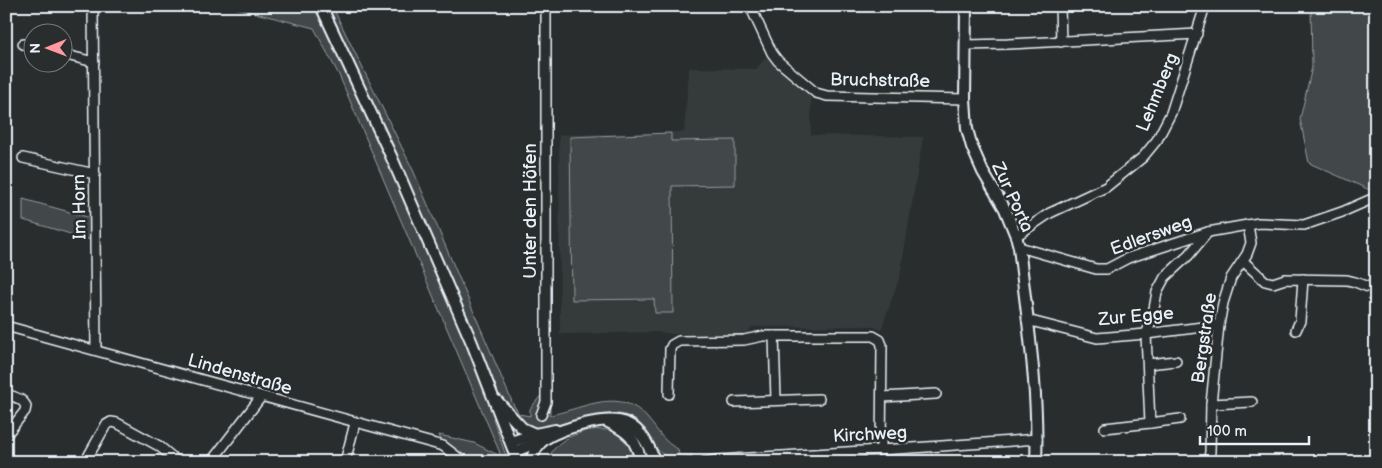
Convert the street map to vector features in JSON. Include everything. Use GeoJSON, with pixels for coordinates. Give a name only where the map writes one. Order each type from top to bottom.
{"type":"FeatureCollection","features":[{"type":"Feature","properties":{"kind":"main road"},"geometry":{"type":"LineString","coordinates":[[321,6],[392,156],[472,343],[514,452],[540,437],[592,422],[615,420],[625,422],[636,429],[646,440],[655,462]]}},
{"type":"Feature","properties":{"kind":"main road","name":"Zur Porta"},"geometry":{"type":"LineString","coordinates":[[966,6],[965,99],[967,129],[972,147],[983,172],[1005,209],[1016,236],[1034,380],[1037,439],[1036,462]]}},
{"type":"Feature","properties":{"kind":"main road"},"geometry":{"type":"LineString","coordinates":[[495,399],[522,428],[540,437]]}},
{"type":"Feature","properties":{"kind":"main road"},"geometry":{"type":"LineString","coordinates":[[605,421],[630,434],[642,462]]}},
{"type":"Feature","properties":{"kind":"main road"},"geometry":{"type":"LineString","coordinates":[[531,462],[540,437]]}},
{"type":"Feature","properties":{"kind":"street","name":"Im Horn"},"geometry":{"type":"LineString","coordinates":[[93,6],[96,350]]}},
{"type":"Feature","properties":{"kind":"street","name":"Unter den Höfen"},"geometry":{"type":"LineString","coordinates":[[541,415],[546,402],[546,6]]}},
{"type":"Feature","properties":{"kind":"street","name":"Bruchstraße"},"geometry":{"type":"LineString","coordinates":[[750,6],[772,53],[778,61],[816,93],[827,96],[965,99]]}},
{"type":"Feature","properties":{"kind":"street"},"geometry":{"type":"LineString","coordinates":[[1060,6],[1061,42]]}},
{"type":"Feature","properties":{"kind":"street","name":"Lehmberg"},"geometry":{"type":"LineString","coordinates":[[1016,236],[1050,213],[1106,187],[1143,157],[1157,140],[1171,113],[1205,6]]}},
{"type":"Feature","properties":{"kind":"street"},"geometry":{"type":"LineString","coordinates":[[966,45],[1061,42],[1197,34]]}},
{"type":"Feature","properties":{"kind":"street"},"geometry":{"type":"LineString","coordinates":[[72,56],[94,62]]}},
{"type":"Feature","properties":{"kind":"street"},"geometry":{"type":"LineString","coordinates":[[23,158],[94,174]]}},
{"type":"Feature","properties":{"kind":"street","name":"Edlersweg"},"geometry":{"type":"LineString","coordinates":[[1018,247],[1096,269],[1107,269],[1128,258],[1208,232],[1259,224],[1304,225],[1342,212],[1374,198]]}},
{"type":"Feature","properties":{"kind":"street","name":"Bergstraße"},"geometry":{"type":"LineString","coordinates":[[1208,462],[1211,404],[1219,325],[1223,303],[1231,278],[1243,261],[1251,243],[1248,225]]}},
{"type":"Feature","properties":{"kind":"street"},"geometry":{"type":"LineString","coordinates":[[1150,423],[1146,334],[1152,320],[1157,292],[1165,277],[1189,255],[1208,232]]}},
{"type":"Feature","properties":{"kind":"street"},"geometry":{"type":"LineString","coordinates":[[1243,261],[1269,283],[1285,279],[1347,280],[1376,290]]}},
{"type":"Feature","properties":{"kind":"street"},"geometry":{"type":"LineString","coordinates":[[1296,330],[1300,321],[1303,279]]}},
{"type":"Feature","properties":{"kind":"street","name":"Zur Egge"},"geometry":{"type":"LineString","coordinates":[[1027,320],[1097,338],[1219,325]]}},
{"type":"Feature","properties":{"kind":"street","name":"Lindenstraße"},"geometry":{"type":"LineString","coordinates":[[6,326],[443,446],[460,459],[461,462]]}},
{"type":"Feature","properties":{"kind":"street"},"geometry":{"type":"LineString","coordinates":[[669,394],[670,349],[672,345],[679,341],[744,340],[763,336],[873,336],[880,340],[882,345],[881,450]]}},
{"type":"Feature","properties":{"kind":"street"},"geometry":{"type":"LineString","coordinates":[[774,336],[776,400]]}},
{"type":"Feature","properties":{"kind":"street"},"geometry":{"type":"LineString","coordinates":[[1148,364],[1176,361]]}},
{"type":"Feature","properties":{"kind":"street"},"geometry":{"type":"LineString","coordinates":[[6,394],[23,402],[26,406],[25,411],[6,435]]}},
{"type":"Feature","properties":{"kind":"street"},"geometry":{"type":"LineString","coordinates":[[882,397],[936,394]]}},
{"type":"Feature","properties":{"kind":"street"},"geometry":{"type":"LineString","coordinates":[[211,462],[262,397]]}},
{"type":"Feature","properties":{"kind":"street"},"geometry":{"type":"LineString","coordinates":[[734,402],[819,399]]}},
{"type":"Feature","properties":{"kind":"street"},"geometry":{"type":"LineString","coordinates":[[1211,404],[1252,402]]}},
{"type":"Feature","properties":{"kind":"street"},"geometry":{"type":"LineString","coordinates":[[1105,428],[1180,419]]}},
{"type":"Feature","properties":{"kind":"street"},"geometry":{"type":"LineString","coordinates":[[85,462],[106,425],[111,422],[117,423],[159,446],[178,462]]}},
{"type":"Feature","properties":{"kind":"street"},"geometry":{"type":"LineString","coordinates":[[345,462],[355,423]]}},
{"type":"Feature","properties":{"kind":"street","name":"Kirchweg"},"geometry":{"type":"LineString","coordinates":[[705,462],[1037,439]]}},
{"type":"Feature","properties":{"kind":"street"},"geometry":{"type":"LineString","coordinates":[[1131,462],[1151,462]]}},
{"type":"Feature","properties":{"kind":"shaded area"},"geometry":{"type":"Polygon","coordinates":[[[228,6],[332,6],[413,170],[513,404],[519,414],[530,416],[530,409],[542,394],[541,117],[549,118],[550,415],[601,402],[614,401],[626,403],[637,409],[648,419],[665,440],[678,449],[679,455],[693,455],[691,458],[673,458],[661,453],[641,427],[628,416],[603,414],[543,428],[526,424],[511,409],[493,418],[508,462],[457,462],[445,451],[439,435],[474,443],[498,455],[500,453],[339,75],[314,28],[228,6]]]}},
{"type":"Feature","properties":{"kind":"shaded area"},"geometry":{"type":"Polygon","coordinates":[[[1311,6],[1376,6],[1376,190],[1372,191],[1309,163],[1300,119],[1312,67],[1311,6]]]}},
{"type":"Feature","properties":{"kind":"shaded area"},"geometry":{"type":"Polygon","coordinates":[[[771,52],[811,89],[811,135],[923,137],[900,276],[881,330],[872,326],[752,327],[749,334],[673,334],[657,332],[560,334],[559,135],[684,132],[689,68],[756,69],[771,52]]]}},
{"type":"Feature","properties":{"kind":"shaded area"},"geometry":{"type":"Polygon","coordinates":[[[671,133],[671,141],[735,140],[735,185],[672,186],[673,313],[655,313],[654,299],[572,300],[570,137],[671,133]]]}},
{"type":"Feature","properties":{"kind":"shaded area"},"geometry":{"type":"Polygon","coordinates":[[[23,199],[91,218],[91,240],[23,220],[23,199]]]}},
{"type":"Feature","properties":{"kind":"shaded area"},"geometry":{"type":"Polygon","coordinates":[[[588,430],[614,431],[627,437],[631,443],[632,451],[629,462],[547,462],[558,444],[588,430]]]}},
{"type":"Feature","properties":{"kind":"shaded area"},"geometry":{"type":"Polygon","coordinates":[[[932,451],[931,462],[760,462],[932,451]]]}}]}
